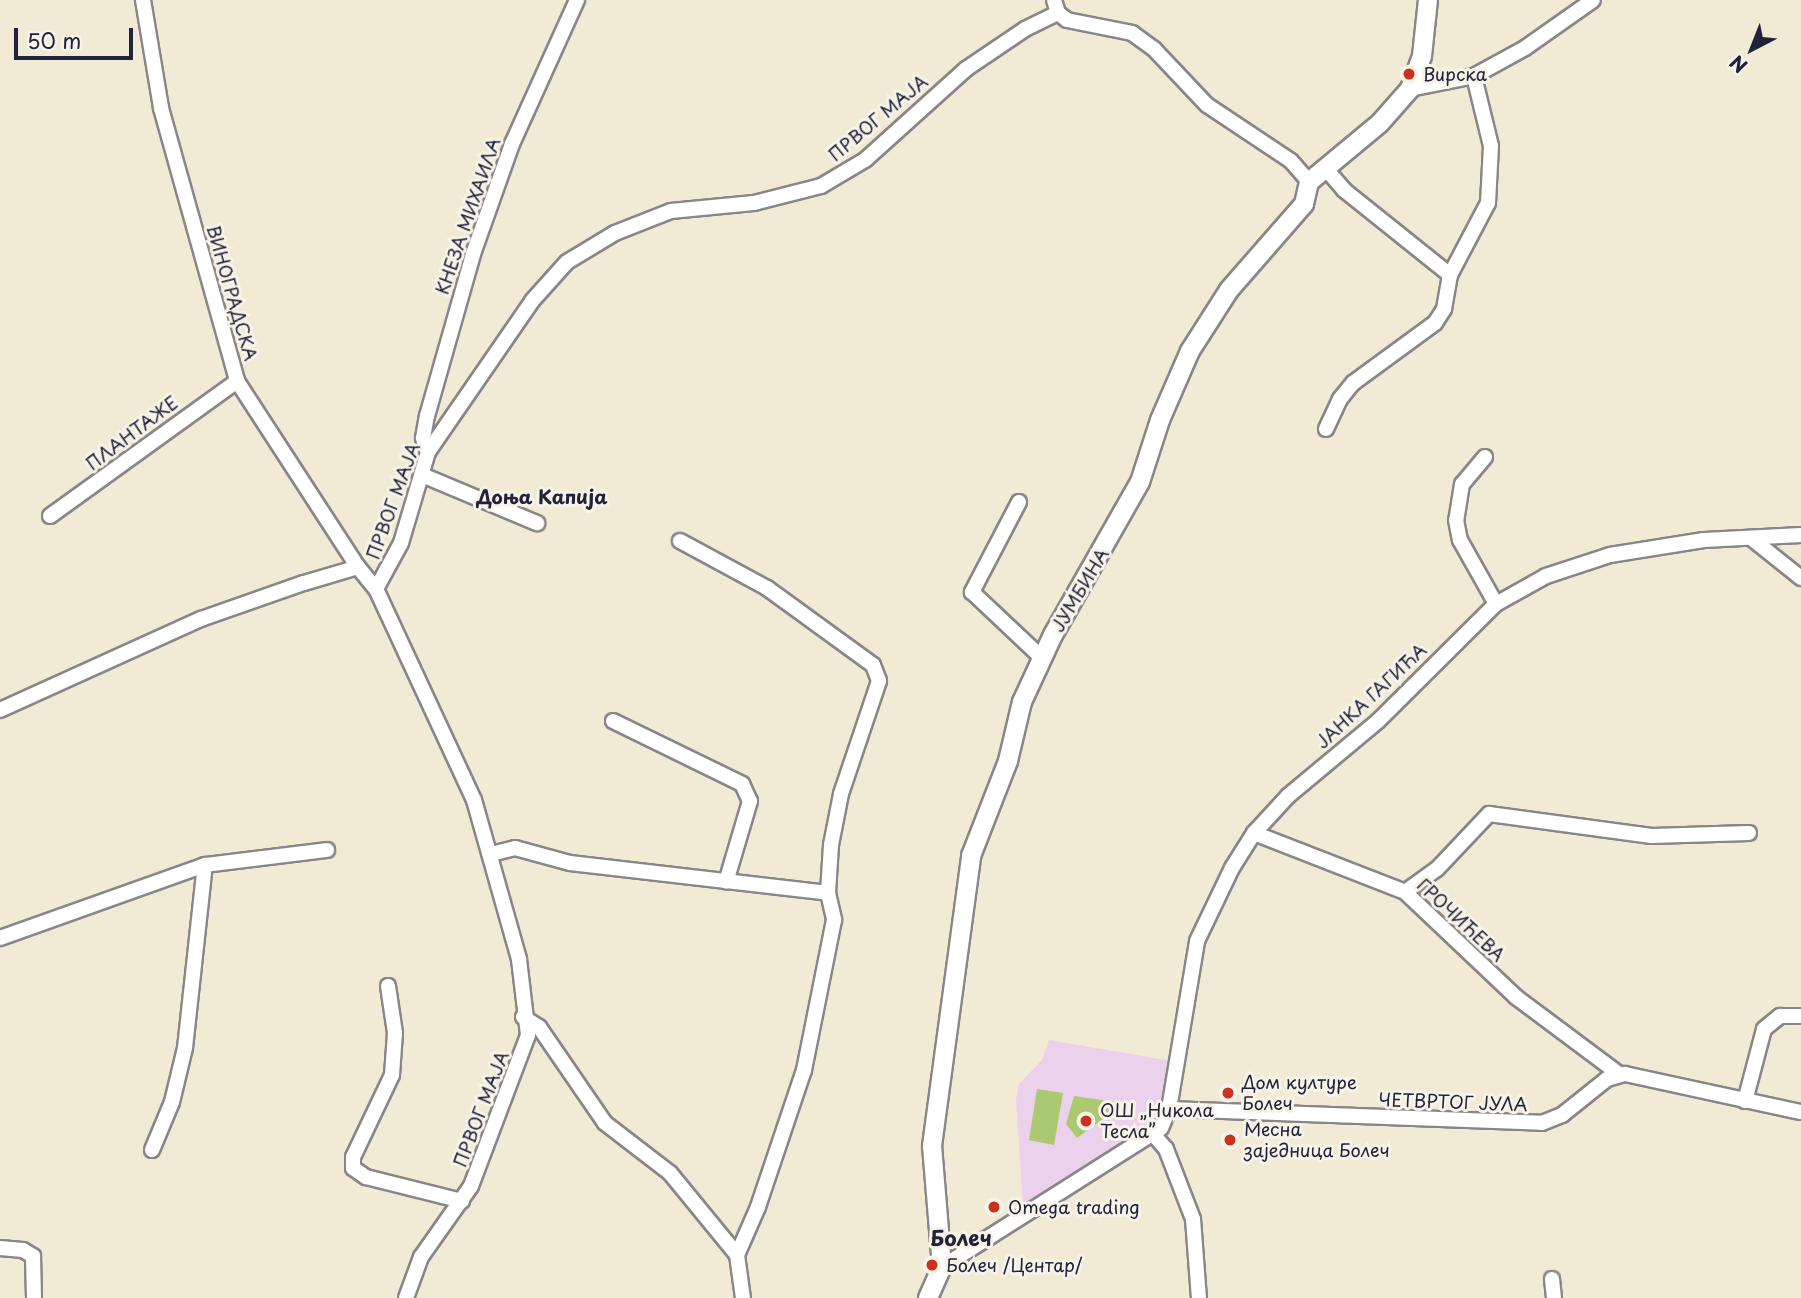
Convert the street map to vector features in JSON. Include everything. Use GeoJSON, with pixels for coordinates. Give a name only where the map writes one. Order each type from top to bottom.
{"type":"FeatureCollection","features":[{"type":"Feature","properties":{"kind":"street","name":"ВИНОГРАДСКА"},"geometry":{"type":"LineString","coordinates":[[143,0],[161,108],[237,381],[358,567],[376,589]]}},
{"type":"Feature","properties":{"kind":"street","name":"КНЕЗА МИХАИЛА"},"geometry":{"type":"LineString","coordinates":[[428,452],[423,438],[427,416],[473,254],[512,144],[577,0]]}},
{"type":"Feature","properties":{"kind":"street","name":"ЈУМБИНА"},"geometry":{"type":"LineString","coordinates":[[942,1267],[932,1146],[971,856],[1041,657],[1140,482],[1160,420],[1189,351],[1236,281],[1304,204],[1309,182],[1380,123],[1410,89],[1422,56],[1428,0]]}},
{"type":"Feature","properties":{"kind":"street"},"geometry":{"type":"LineString","coordinates":[[1410,89],[1474,76],[1525,48],[1592,0]]}},
{"type":"Feature","properties":{"kind":"street","name":"ПРВОГ МАЈА"},"geometry":{"type":"LineString","coordinates":[[406,1298],[421,1257],[462,1201],[492,1140],[528,1035],[523,1017],[524,985],[491,854],[474,800],[376,589],[401,543],[428,452],[538,294],[567,262],[615,233],[671,211],[754,203],[830,182],[865,159],[966,69],[1056,7]]}},
{"type":"Feature","properties":{"kind":"street"},"geometry":{"type":"LineString","coordinates":[[1056,7],[1081,24],[1132,33],[1154,49],[1207,105],[1291,161],[1309,182]]}},
{"type":"Feature","properties":{"kind":"street"},"geometry":{"type":"LineString","coordinates":[[1326,429],[1340,399],[1353,383],[1435,323],[1444,309],[1450,275],[1491,196],[1491,146],[1474,76]]}},
{"type":"Feature","properties":{"kind":"street"},"geometry":{"type":"LineString","coordinates":[[1326,169],[1345,190],[1450,275]]}},
{"type":"Feature","properties":{"kind":"street","name":"ПЛАНТАЖЕ"},"geometry":{"type":"LineString","coordinates":[[50,516],[237,381]]}},
{"type":"Feature","properties":{"kind":"street"},"geometry":{"type":"LineString","coordinates":[[1485,457],[1462,484],[1456,520],[1460,540],[1496,604]]}},
{"type":"Feature","properties":{"kind":"street"},"geometry":{"type":"LineString","coordinates":[[422,475],[537,523]]}},
{"type":"Feature","properties":{"kind":"street"},"geometry":{"type":"LineString","coordinates":[[1019,502],[972,592],[1041,657]]}},
{"type":"Feature","properties":{"kind":"street","name":"ЈАНКА ГАГИЋА"},"geometry":{"type":"LineString","coordinates":[[1169,1109],[1197,941],[1232,868],[1254,833],[1288,796],[1378,721],[1496,604],[1546,576],[1610,555],[1704,540],[1801,535]]}},
{"type":"Feature","properties":{"kind":"street"},"geometry":{"type":"LineString","coordinates":[[1751,538],[1801,578]]}},
{"type":"Feature","properties":{"kind":"street"},"geometry":{"type":"LineString","coordinates":[[680,541],[767,588],[878,672],[879,681],[841,794],[828,859],[828,893],[834,920],[804,1070],[758,1207],[737,1255]]}},
{"type":"Feature","properties":{"kind":"street"},"geometry":{"type":"LineString","coordinates":[[0,710],[201,619],[358,567]]}},
{"type":"Feature","properties":{"kind":"street"},"geometry":{"type":"LineString","coordinates":[[612,720],[742,784],[750,801],[726,882]]}},
{"type":"Feature","properties":{"kind":"street"},"geometry":{"type":"LineString","coordinates":[[1405,892],[1437,869],[1489,814],[1652,836],[1749,833]]}},
{"type":"Feature","properties":{"kind":"street","name":"ГРОЧИЋЕВА"},"geometry":{"type":"LineString","coordinates":[[1254,833],[1405,892],[1516,997],[1619,1074]]}},
{"type":"Feature","properties":{"kind":"street"},"geometry":{"type":"LineString","coordinates":[[491,854],[515,848],[570,863],[828,893]]}},
{"type":"Feature","properties":{"kind":"street"},"geometry":{"type":"LineString","coordinates":[[0,939],[205,865],[327,850]]}},
{"type":"Feature","properties":{"kind":"street"},"geometry":{"type":"LineString","coordinates":[[152,1150],[172,1102],[185,1048],[205,865]]}},
{"type":"Feature","properties":{"kind":"street"},"geometry":{"type":"LineString","coordinates":[[388,986],[395,1033],[392,1075],[353,1157],[353,1168],[366,1177],[462,1201]]}},
{"type":"Feature","properties":{"kind":"street"},"geometry":{"type":"LineString","coordinates":[[1745,1101],[1764,1029],[1780,1016],[1801,1016]]}},
{"type":"Feature","properties":{"kind":"street"},"geometry":{"type":"LineString","coordinates":[[523,1017],[539,1027],[605,1123],[670,1173],[737,1255],[743,1298]]}},
{"type":"Feature","properties":{"kind":"street"},"geometry":{"type":"LineString","coordinates":[[1619,1074],[1801,1112]]}},
{"type":"Feature","properties":{"kind":"street","name":"ЧЕТВРТОГ ЈУЛА"},"geometry":{"type":"LineString","coordinates":[[1169,1109],[1542,1123],[1553,1121],[1619,1074]]}},
{"type":"Feature","properties":{"kind":"street"},"geometry":{"type":"LineString","coordinates":[[928,1298],[942,1267],[1084,1174],[1153,1134],[1169,1109]]}},
{"type":"Feature","properties":{"kind":"street"},"geometry":{"type":"LineString","coordinates":[[1153,1134],[1166,1149],[1193,1219],[1199,1298]]}},
{"type":"Feature","properties":{"kind":"street"},"geometry":{"type":"LineString","coordinates":[[0,1248],[23,1250],[33,1256],[34,1298]]}},
{"type":"Feature","properties":{"kind":"street"},"geometry":{"type":"LineString","coordinates":[[1552,1279],[1554,1298]]}},
{"type":"Feature","properties":{"kind":"shaded area","name":"ОШ „Никола Тесла”"},"geometry":{"type":"Polygon","coordinates":[[[1049,1040],[1171,1061],[1167,1096],[1153,1124],[1023,1206],[1016,1100],[1019,1084],[1042,1060],[1049,1040]]]}},
{"type":"Feature","properties":{"kind":"green space"},"geometry":{"type":"Polygon","coordinates":[[[1037,1089],[1063,1093],[1054,1145],[1029,1140],[1037,1089]]]}},
{"type":"Feature","properties":{"kind":"green space"},"geometry":{"type":"Polygon","coordinates":[[[1074,1096],[1115,1102],[1111,1113],[1077,1138],[1066,1124],[1074,1096]]]}},
{"type":"Feature","properties":{"kind":"place","name":"Вирска"},"geometry":{"type":"Point","coordinates":[1409,74]}},
{"type":"Feature","properties":{"kind":"place","name":"Дом културе Болеч"},"geometry":{"type":"Point","coordinates":[1228,1093]}},
{"type":"Feature","properties":{"kind":"place","name":"ОШ „Никола Тесла”"},"geometry":{"type":"Point","coordinates":[1086,1121]}},
{"type":"Feature","properties":{"kind":"place","name":"Месна заједница Болеч"},"geometry":{"type":"Point","coordinates":[1230,1140]}},
{"type":"Feature","properties":{"kind":"place","name":"Omega trading"},"geometry":{"type":"Point","coordinates":[994,1207]}},
{"type":"Feature","properties":{"kind":"place","name":"Болеч /Центар/"},"geometry":{"type":"Point","coordinates":[932,1265]}},
{"type":"Feature","properties":{"kind":"district","name":"Доња Капија"},"geometry":{"type":"Point","coordinates":[542,497]}},
{"type":"Feature","properties":{"kind":"district","name":"Болеч"},"geometry":{"type":"Point","coordinates":[961,1237]}}]}
